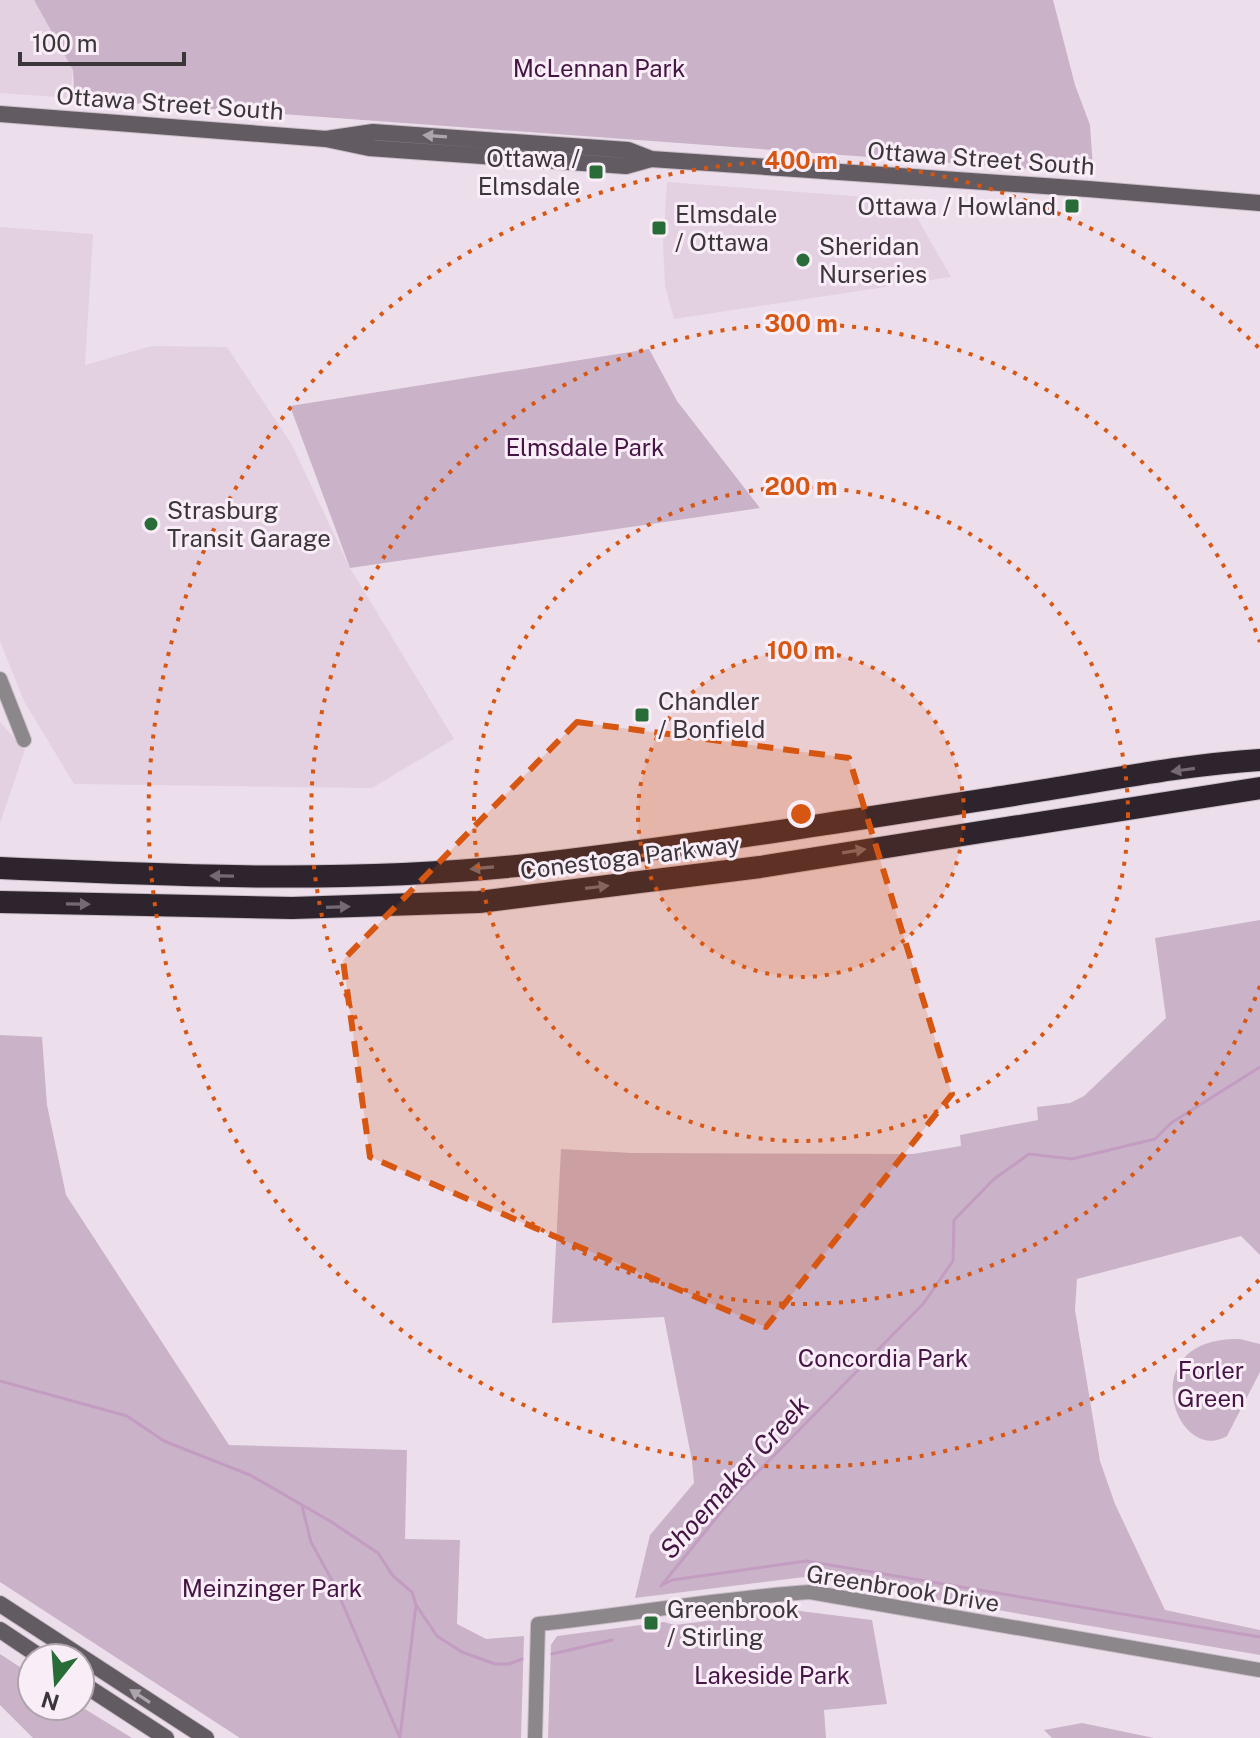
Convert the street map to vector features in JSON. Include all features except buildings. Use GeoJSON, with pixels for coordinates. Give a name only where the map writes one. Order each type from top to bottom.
{"type":"FeatureCollection","features":[{"type":"Feature","properties":{"kind":"highway","name":"Conestoga Parkway"},"geometry":{"type":"LineString","coordinates":[[0,868],[280,877],[395,875],[518,865],[766,833],[1260,760]]}},
{"type":"Feature","properties":{"kind":"highway","name":"Conestoga Parkway"},"geometry":{"type":"LineString","coordinates":[[0,902],[292,908],[479,902],[760,867],[1260,788]]}},
{"type":"Feature","properties":{"kind":"main road","name":"Ottawa Street South"},"geometry":{"type":"LineString","coordinates":[[3,114],[326,139],[373,132],[628,150],[651,159],[1260,203]]}},
{"type":"Feature","properties":{"kind":"main road"},"geometry":{"type":"LineString","coordinates":[[0,1604],[206,1738]]}},
{"type":"Feature","properties":{"kind":"main road"},"geometry":{"type":"LineString","coordinates":[[0,1630],[18,1642]]}},
{"type":"Feature","properties":{"kind":"main road"},"geometry":{"type":"LineString","coordinates":[[96,1692],[166,1738]]}},
{"type":"Feature","properties":{"kind":"street"},"geometry":{"type":"LineString","coordinates":[[0,679],[24,740]]}},
{"type":"Feature","properties":{"kind":"street","name":"Greenbrook Drive"},"geometry":{"type":"LineString","coordinates":[[535,1738],[538,1624],[754,1596],[810,1592],[1260,1670]]}},
{"type":"Feature","properties":{"kind":"highlighted area"},"geometry":{"type":"Polygon","coordinates":[[[577,722],[849,758],[952,1094],[766,1327],[370,1157],[343,960],[577,722]]]}},
{"type":"Feature","properties":{"kind":"shaded area"},"geometry":{"type":"Polygon","coordinates":[[[0,0],[34,0],[73,69],[70,98],[0,93],[0,0]]]}},
{"type":"Feature","properties":{"kind":"shaded area","name":"Sheridan Nurseries"},"geometry":{"type":"Polygon","coordinates":[[[667,182],[907,200],[951,277],[674,319],[665,286],[663,243],[667,182]]]}},
{"type":"Feature","properties":{"kind":"shaded area"},"geometry":{"type":"Polygon","coordinates":[[[0,227],[93,234],[85,365],[152,346],[227,347],[291,443],[350,568],[454,739],[372,788],[74,784],[24,701],[0,641],[0,227]]]}},
{"type":"Feature","properties":{"kind":"shaded area"},"geometry":{"type":"Polygon","coordinates":[[[0,722],[25,750],[0,823],[0,722]]]}},
{"type":"Feature","properties":{"kind":"green space","name":"McLennan Park"},"geometry":{"type":"Polygon","coordinates":[[[34,0],[1053,0],[1075,85],[1090,125],[1093,168],[1089,173],[89,100],[84,91],[74,91],[73,70],[34,0]]]}},
{"type":"Feature","properties":{"kind":"green space","name":"Elmsdale Park"},"geometry":{"type":"Polygon","coordinates":[[[649,349],[677,401],[760,508],[350,568],[290,406],[649,349]]]}},
{"type":"Feature","properties":{"kind":"green space","name":"Concordia Park"},"geometry":{"type":"Polygon","coordinates":[[[1260,920],[1260,1255],[1241,1236],[1077,1279],[1075,1310],[1100,1461],[1115,1504],[1165,1610],[1260,1630],[1260,1655],[805,1577],[635,1598],[650,1535],[694,1483],[692,1461],[664,1317],[552,1323],[561,1149],[632,1153],[913,1154],[961,1146],[960,1135],[1038,1120],[1037,1107],[1070,1103],[1084,1096],[1166,1018],[1155,938],[1260,920]]]}},
{"type":"Feature","properties":{"kind":"green space","name":"Meinzinger Park"},"geometry":{"type":"Polygon","coordinates":[[[0,1035],[42,1037],[47,1105],[66,1195],[229,1445],[407,1450],[405,1539],[460,1540],[457,1624],[486,1639],[524,1636],[521,1738],[240,1738],[0,1582],[0,1035]]]}},
{"type":"Feature","properties":{"kind":"green space","name":"Forler Green"},"geometry":{"type":"Polygon","coordinates":[[[1240,1339],[1260,1344],[1260,1372],[1227,1436],[1208,1441],[1192,1434],[1180,1418],[1173,1398],[1174,1377],[1185,1357],[1206,1344],[1240,1339]]]}},
{"type":"Feature","properties":{"kind":"green space","name":"Lakeside Park"},"geometry":{"type":"Polygon","coordinates":[[[792,1610],[872,1620],[887,1704],[824,1710],[826,1738],[548,1738],[551,1645],[557,1636],[792,1610]]]}},
{"type":"Feature","properties":{"kind":"green space"},"geometry":{"type":"Polygon","coordinates":[[[0,1654],[16,1664],[16,1721],[0,1705],[0,1654]]]}},
{"type":"Feature","properties":{"kind":"green space"},"geometry":{"type":"Polygon","coordinates":[[[96,1716],[132,1738],[33,1738],[17,1722],[96,1722],[96,1716]]]}},
{"type":"Feature","properties":{"kind":"green space"},"geometry":{"type":"Polygon","coordinates":[[[1082,1723],[1154,1738],[1052,1738],[1044,1730],[1082,1723]]]}},
{"type":"Feature","properties":{"kind":"waterway","name":"Shoemaker Creek"},"geometry":{"type":"LineString","coordinates":[[661,1586],[734,1496],[923,1304],[953,1261],[954,1220],[994,1179],[1029,1154],[1072,1159],[1155,1139],[1171,1123],[1260,1067]]}},
{"type":"Feature","properties":{"kind":"waterway","name":"Shoemaker Creek"},"geometry":{"type":"LineString","coordinates":[[0,1381],[127,1416],[164,1441],[250,1475],[378,1553],[393,1576],[412,1592],[416,1605],[437,1636],[462,1652],[495,1664],[509,1664],[522,1659]]}},
{"type":"Feature","properties":{"kind":"waterway"},"geometry":{"type":"LineString","coordinates":[[302,1506],[311,1542],[335,1586],[400,1738]]}},
{"type":"Feature","properties":{"kind":"waterway"},"geometry":{"type":"LineString","coordinates":[[664,1584],[672,1580],[806,1561],[1260,1637]]}},
{"type":"Feature","properties":{"kind":"waterway"},"geometry":{"type":"LineString","coordinates":[[400,1737],[416,1605]]}},
{"type":"Feature","properties":{"kind":"waterway","name":"Shoemaker Creek"},"geometry":{"type":"LineString","coordinates":[[552,1654],[612,1640]]}},
{"type":"Feature","properties":{"kind":"place","name":"Ottawa / Elmsdale"},"geometry":{"type":"Point","coordinates":[596,172]}},
{"type":"Feature","properties":{"kind":"place","name":"Ottawa / Howland"},"geometry":{"type":"Point","coordinates":[1072,206]}},
{"type":"Feature","properties":{"kind":"place","name":"Elmsdale / Ottawa"},"geometry":{"type":"Point","coordinates":[659,228]}},
{"type":"Feature","properties":{"kind":"place","name":"Sheridan Nurseries"},"geometry":{"type":"Point","coordinates":[803,260]}},
{"type":"Feature","properties":{"kind":"place","name":"Strasburg Transit Garage"},"geometry":{"type":"Point","coordinates":[151,524]}},
{"type":"Feature","properties":{"kind":"place","name":"Chandler / Bonfield"},"geometry":{"type":"Point","coordinates":[642,715]}},
{"type":"Feature","properties":{"kind":"place","name":"Greenbrook / Stirling"},"geometry":{"type":"Point","coordinates":[651,1623]}}]}
